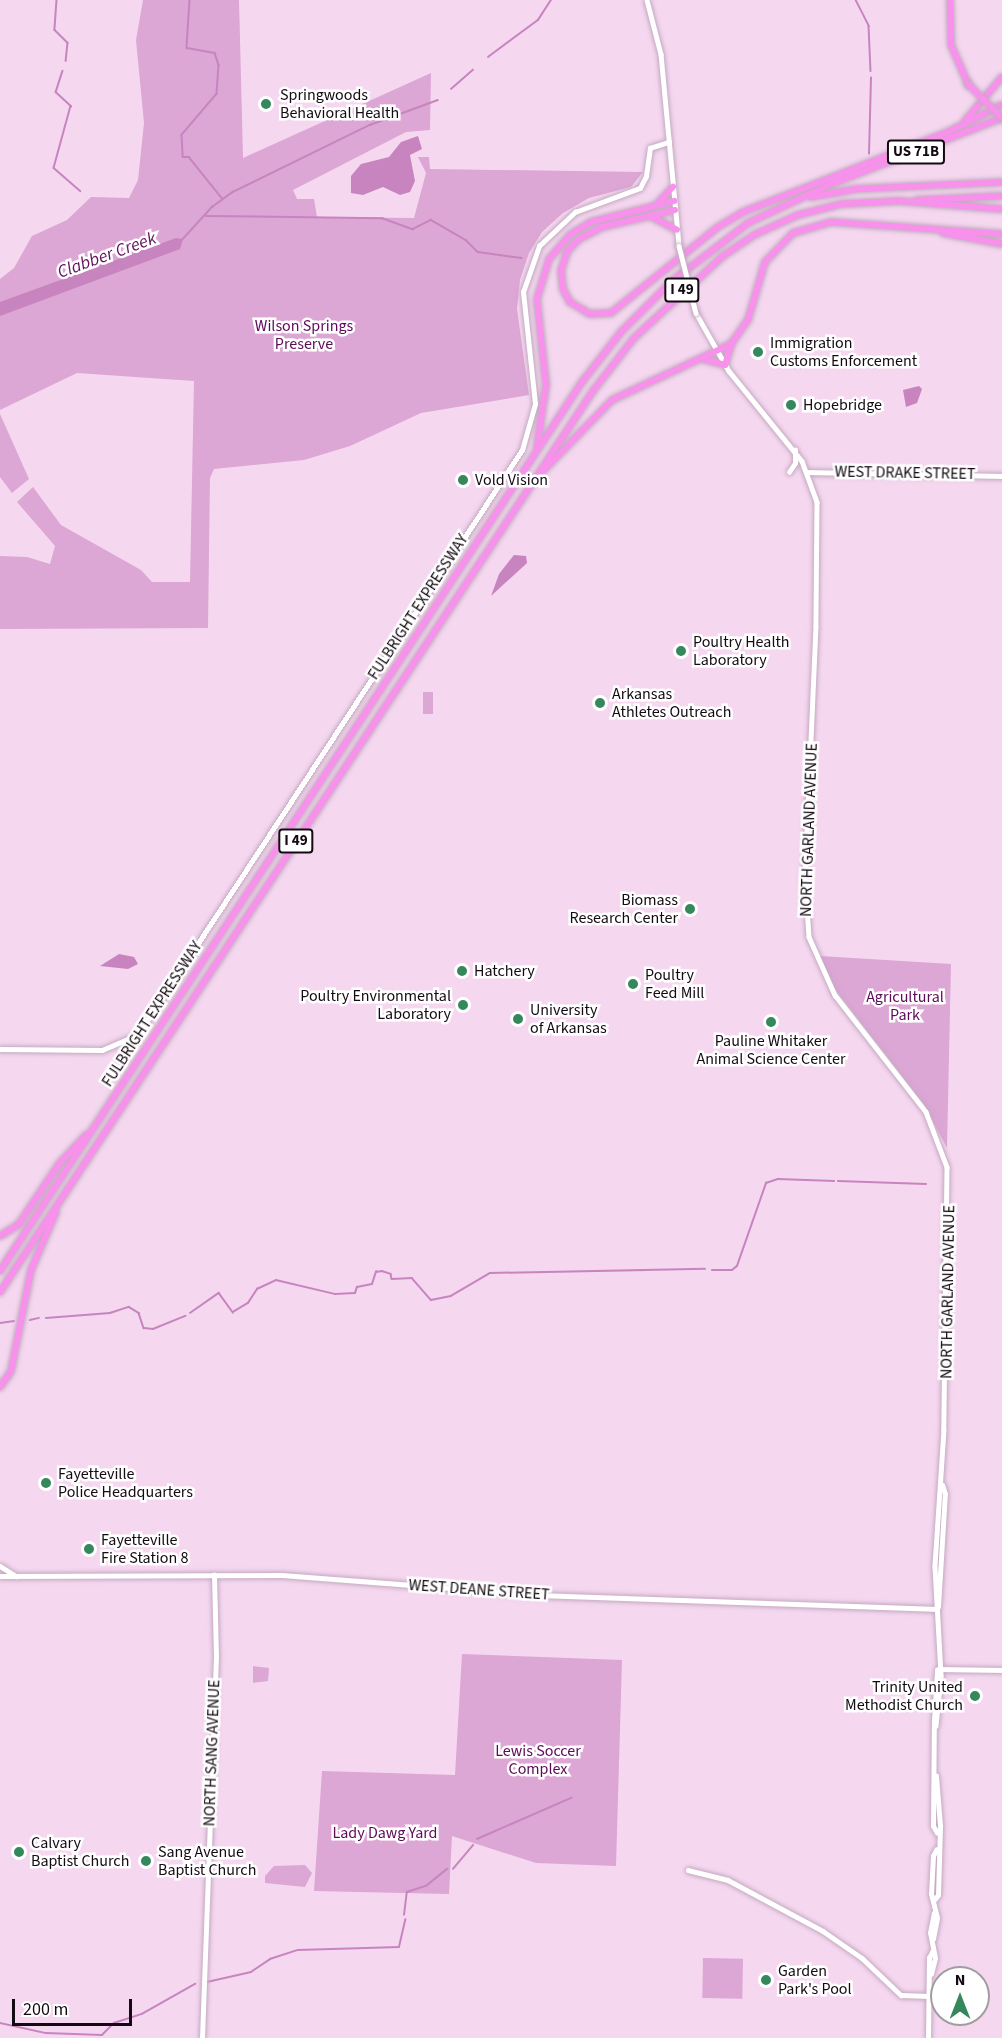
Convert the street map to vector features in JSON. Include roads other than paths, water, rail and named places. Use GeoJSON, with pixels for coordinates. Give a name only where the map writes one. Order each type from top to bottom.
{"type":"FeatureCollection","features":[{"type":"Feature","properties":{"kind":"highway"},"geometry":{"type":"LineString","coordinates":[[950,0],[951,45],[968,84],[1002,118]]}},
{"type":"Feature","properties":{"kind":"highway"},"geometry":{"type":"LineString","coordinates":[[960,126],[1002,77]]}},
{"type":"Feature","properties":{"kind":"highway"},"geometry":{"type":"LineString","coordinates":[[675,210],[594,231],[570,248],[563,261],[560,279],[566,296],[576,308],[594,315],[611,313],[718,227],[742,212],[960,126],[1002,105]]}},
{"type":"Feature","properties":{"kind":"highway","name":"FULBRIGHT EXPRESSWAY"},"geometry":{"type":"LineString","coordinates":[[0,1271],[536,452],[608,347],[655,297],[732,233],[829,185],[1002,118]]}},
{"type":"Feature","properties":{"kind":"highway","name":"I 49"},"geometry":{"type":"LineString","coordinates":[[796,202],[856,189],[1002,182]]}},
{"type":"Feature","properties":{"kind":"highway"},"geometry":{"type":"LineString","coordinates":[[656,205],[673,187]]}},
{"type":"Feature","properties":{"kind":"highway","name":"I 49"},"geometry":{"type":"LineString","coordinates":[[899,201],[1002,196]]}},
{"type":"Feature","properties":{"kind":"highway"},"geometry":{"type":"LineString","coordinates":[[536,452],[546,394],[536,307],[545,267],[563,241],[584,225],[674,201]]}},
{"type":"Feature","properties":{"kind":"highway","name":"FULBRIGHT EXPRESSWAY"},"geometry":{"type":"LineString","coordinates":[[0,1292],[534,480],[619,355],[663,308],[723,256],[756,234],[798,215],[841,204],[899,201],[1002,209]]}},
{"type":"Feature","properties":{"kind":"highway"},"geometry":{"type":"LineString","coordinates":[[649,216],[677,230]]}},
{"type":"Feature","properties":{"kind":"highway"},"geometry":{"type":"LineString","coordinates":[[703,359],[725,365],[731,344],[748,320],[765,262],[793,233],[831,222],[1002,234]]}},
{"type":"Feature","properties":{"kind":"highway"},"geometry":{"type":"LineString","coordinates":[[928,229],[1002,244]]}},
{"type":"Feature","properties":{"kind":"highway"},"geometry":{"type":"LineString","coordinates":[[534,480],[612,400],[717,353],[731,344]]}},
{"type":"Feature","properties":{"kind":"highway"},"geometry":{"type":"LineString","coordinates":[[0,1236],[19,1224],[59,1164],[97,1123]]}},
{"type":"Feature","properties":{"kind":"highway"},"geometry":{"type":"LineString","coordinates":[[0,1387],[11,1371],[31,1270],[58,1203]]}},
{"type":"Feature","properties":{"kind":"street","name":"NORTH GARLAND AVENUE"},"geometry":{"type":"LineString","coordinates":[[647,0],[658,34],[679,246],[696,313],[725,365],[795,450],[808,472],[817,502],[806,921],[814,955],[829,985],[921,1104],[948,1167],[950,1209],[942,1485],[945,1494],[937,1610],[940,1689],[936,1726],[933,1826],[937,1833],[936,1850],[933,1856],[934,1913],[930,1918],[934,1966]]}},
{"type":"Feature","properties":{"kind":"street"},"geometry":{"type":"LineString","coordinates":[[0,1049],[102,1050],[132,1038],[147,1021],[522,450],[535,404],[523,292],[539,246],[575,212],[639,188],[646,176],[650,148],[669,142]]}},
{"type":"Feature","properties":{"kind":"street"},"geometry":{"type":"LineString","coordinates":[[789,472],[795,463],[795,450]]}},
{"type":"Feature","properties":{"kind":"street","name":"WEST DRAKE STREET"},"geometry":{"type":"LineString","coordinates":[[808,472],[1002,476]]}},
{"type":"Feature","properties":{"kind":"street"},"geometry":{"type":"LineString","coordinates":[[0,1566],[21,1578]]}},
{"type":"Feature","properties":{"kind":"street","name":"NORTH SANG AVENUE"},"geometry":{"type":"LineString","coordinates":[[202,2038],[216,1642],[214,1575]]}},
{"type":"Feature","properties":{"kind":"street","name":"WEST DEANE STREET"},"geometry":{"type":"LineString","coordinates":[[0,1576],[21,1578],[282,1575],[540,1595],[937,1610]]}},
{"type":"Feature","properties":{"kind":"street"},"geometry":{"type":"LineString","coordinates":[[938,1669],[1002,1670]]}},
{"type":"Feature","properties":{"kind":"street"},"geometry":{"type":"LineString","coordinates":[[688,1870],[728,1880],[823,1931],[862,1958],[901,1995],[930,1996]]}},
{"type":"Feature","properties":{"kind":"street","name":"NORTH GARLAND AVENUE"},"geometry":{"type":"LineString","coordinates":[[928,2038],[930,2010]]}},
{"type":"Feature","properties":{"kind":"waterway"},"geometry":{"type":"LineString","coordinates":[[57,0],[55,30],[68,43],[66,61]]}},
{"type":"Feature","properties":{"kind":"waterway"},"geometry":{"type":"LineString","coordinates":[[190,0],[187,48],[215,53],[219,65],[217,94],[182,135],[183,157],[189,157],[222,198]]}},
{"type":"Feature","properties":{"kind":"waterway","name":"Clabber Creek"},"geometry":{"type":"LineString","coordinates":[[488,57],[538,20],[551,0]]}},
{"type":"Feature","properties":{"kind":"waterway","name":"Clabber Creek"},"geometry":{"type":"LineString","coordinates":[[856,0],[869,26],[871,71]]}},
{"type":"Feature","properties":{"kind":"waterway","name":"Clabber Creek"},"geometry":{"type":"LineString","coordinates":[[451,89],[473,70]]}},
{"type":"Feature","properties":{"kind":"waterway"},"geometry":{"type":"LineString","coordinates":[[63,71],[56,92],[71,106],[54,168],[80,191]]}},
{"type":"Feature","properties":{"kind":"waterway","name":"Clabber Creek"},"geometry":{"type":"LineString","coordinates":[[869,154],[871,78]]}},
{"type":"Feature","properties":{"kind":"waterway","name":"Clabber Creek"},"geometry":{"type":"LineString","coordinates":[[182,240],[212,207],[233,192],[370,125],[438,100]]}},
{"type":"Feature","properties":{"kind":"waterway"},"geometry":{"type":"LineString","coordinates":[[206,216],[382,218],[413,229],[431,220],[466,240],[478,252],[522,258]]}},
{"type":"Feature","properties":{"kind":"waterway"},"geometry":{"type":"LineString","coordinates":[[712,1270],[732,1270],[737,1266],[766,1183],[778,1179],[834,1181]]}},
{"type":"Feature","properties":{"kind":"waterway"},"geometry":{"type":"LineString","coordinates":[[838,1181],[926,1184]]}},
{"type":"Feature","properties":{"kind":"waterway"},"geometry":{"type":"LineString","coordinates":[[190,1313],[219,1293],[233,1312],[248,1303],[257,1289],[276,1280],[335,1294],[355,1293],[357,1287],[372,1284],[376,1272],[382,1271],[391,1274],[392,1279],[412,1278],[431,1300],[451,1296],[490,1273],[705,1269]]}},
{"type":"Feature","properties":{"kind":"waterway"},"geometry":{"type":"LineString","coordinates":[[46,1318],[110,1313],[129,1307],[139,1313],[144,1328],[153,1329],[186,1316]]}},
{"type":"Feature","properties":{"kind":"waterway"},"geometry":{"type":"LineString","coordinates":[[30,1320],[39,1318]]}},
{"type":"Feature","properties":{"kind":"waterway"},"geometry":{"type":"LineString","coordinates":[[0,1323],[14,1321]]}},
{"type":"Feature","properties":{"kind":"waterway"},"geometry":{"type":"LineString","coordinates":[[477,1839],[571,1798]]}},
{"type":"Feature","properties":{"kind":"waterway"},"geometry":{"type":"LineString","coordinates":[[453,1869],[473,1845]]}},
{"type":"Feature","properties":{"kind":"waterway"},"geometry":{"type":"LineString","coordinates":[[404,1915],[407,1892],[426,1886],[447,1869]]}},
{"type":"Feature","properties":{"kind":"waterway"},"geometry":{"type":"LineString","coordinates":[[207,1982],[251,1972],[270,1959],[298,1950],[399,1947],[405,1920]]}},
{"type":"Feature","properties":{"kind":"waterway"},"geometry":{"type":"LineString","coordinates":[[0,2023],[46,2033],[102,2035],[114,2023],[142,2014],[195,1984]]}},
{"type":"Feature","properties":{"kind":"place","name":"Springwoods Behavioral Health"},"geometry":{"type":"Point","coordinates":[266,104]}},
{"type":"Feature","properties":{"kind":"place","name":"Immigration Customs Enforcement"},"geometry":{"type":"Point","coordinates":[758,352]}},
{"type":"Feature","properties":{"kind":"place","name":"Hopebridge"},"geometry":{"type":"Point","coordinates":[791,405]}},
{"type":"Feature","properties":{"kind":"place","name":"Vold Vision"},"geometry":{"type":"Point","coordinates":[463,480]}},
{"type":"Feature","properties":{"kind":"place","name":"Poultry Health Laboratory"},"geometry":{"type":"Point","coordinates":[681,651]}},
{"type":"Feature","properties":{"kind":"place","name":"Arkansas Athletes Outreach"},"geometry":{"type":"Point","coordinates":[600,703]}},
{"type":"Feature","properties":{"kind":"place","name":"Biomass Research Center"},"geometry":{"type":"Point","coordinates":[690,909]}},
{"type":"Feature","properties":{"kind":"place","name":"Hatchery"},"geometry":{"type":"Point","coordinates":[462,971]}},
{"type":"Feature","properties":{"kind":"place","name":"Poultry Feed Mill"},"geometry":{"type":"Point","coordinates":[633,984]}},
{"type":"Feature","properties":{"kind":"place","name":"Poultry Environmental Laboratory"},"geometry":{"type":"Point","coordinates":[463,1005]}},
{"type":"Feature","properties":{"kind":"place","name":"University of Arkansas"},"geometry":{"type":"Point","coordinates":[518,1019]}},
{"type":"Feature","properties":{"kind":"place","name":"Pauline Whitaker Animal Science Center"},"geometry":{"type":"Point","coordinates":[771,1022]}},
{"type":"Feature","properties":{"kind":"place","name":"Fayetteville Police Headquarters"},"geometry":{"type":"Point","coordinates":[46,1483]}},
{"type":"Feature","properties":{"kind":"place","name":"Fayetteville Fire Station 8"},"geometry":{"type":"Point","coordinates":[89,1549]}},
{"type":"Feature","properties":{"kind":"place","name":"Trinity United Methodist Church"},"geometry":{"type":"Point","coordinates":[975,1696]}},
{"type":"Feature","properties":{"kind":"place","name":"Calvary Baptist Church"},"geometry":{"type":"Point","coordinates":[19,1852]}},
{"type":"Feature","properties":{"kind":"place","name":"Sang Avenue Baptist Church"},"geometry":{"type":"Point","coordinates":[146,1861]}},
{"type":"Feature","properties":{"kind":"place","name":"Garden Park's Pool"},"geometry":{"type":"Point","coordinates":[766,1980]}},
{"type":"Feature","properties":{"kind":"park label","name":"Wilson Springs Preserve"},"geometry":{"type":"Point","coordinates":[304,335]}},
{"type":"Feature","properties":{"kind":"park label","name":"Agricultural Park"},"geometry":{"type":"Point","coordinates":[905,1006]}},
{"type":"Feature","properties":{"kind":"park label","name":"Lewis Soccer Complex"},"geometry":{"type":"Point","coordinates":[538,1760]}},
{"type":"Feature","properties":{"kind":"park label","name":"Lady Dawg Yard"},"geometry":{"type":"Point","coordinates":[385,1833]}}]}
